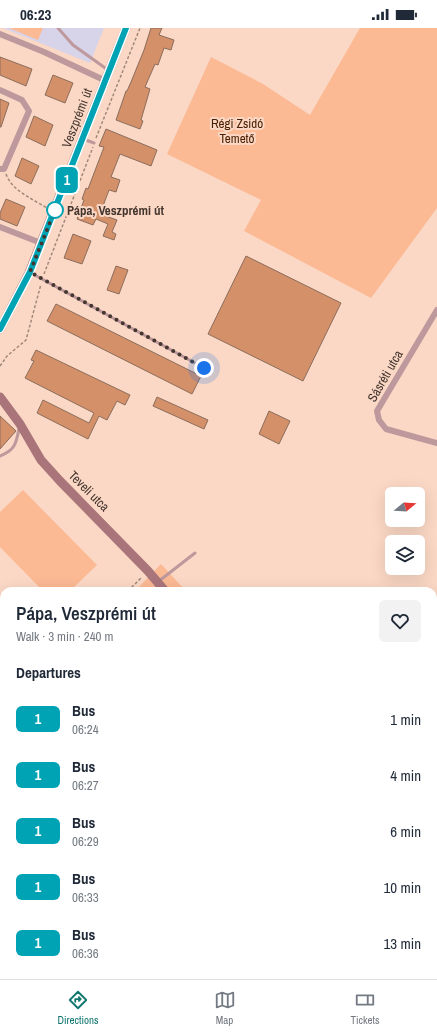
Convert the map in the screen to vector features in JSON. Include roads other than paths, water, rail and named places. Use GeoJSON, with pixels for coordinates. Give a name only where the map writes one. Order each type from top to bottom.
{"type":"FeatureCollection","features":[{"type":"Feature","properties":{"kind":"main road","name":"Veszprémi út"},"geometry":{"type":"LineString","coordinates":[[0,328],[30,272],[126,28]]}},
{"type":"Feature","properties":{"kind":"main road","name":"Teveli utca"},"geometry":{"type":"LineString","coordinates":[[2,399],[20,424],[41,460],[148,571],[161,587]]}},
{"type":"Feature","properties":{"kind":"street"},"geometry":{"type":"LineString","coordinates":[[0,34],[44,52],[106,81]]}},
{"type":"Feature","properties":{"kind":"street"},"geometry":{"type":"LineString","coordinates":[[0,90],[22,100],[29,111],[2,169]]}},
{"type":"Feature","properties":{"kind":"street"},"geometry":{"type":"LineString","coordinates":[[0,226],[41,243]]}},
{"type":"Feature","properties":{"kind":"street","name":"Sásréti utca"},"geometry":{"type":"LineString","coordinates":[[437,310],[377,411],[379,420],[386,429],[437,443]]}},
{"type":"Feature","properties":{"kind":"lane"},"geometry":{"type":"LineString","coordinates":[[58,28],[73,45],[109,71]]}},
{"type":"Feature","properties":{"kind":"lane"},"geometry":{"type":"LineString","coordinates":[[83,138],[94,143]]}},
{"type":"Feature","properties":{"kind":"lane"},"geometry":{"type":"LineString","coordinates":[[30,272],[42,280],[204,368]]}},
{"type":"Feature","properties":{"kind":"lane"},"geometry":{"type":"LineString","coordinates":[[0,456],[12,450],[16,444],[20,424]]}},
{"type":"Feature","properties":{"kind":"lane"},"geometry":{"type":"LineString","coordinates":[[157,582],[196,553]]}},
{"type":"Feature","properties":{"kind":"place","name":"Pápa, Veszprémi út"},"geometry":{"type":"Point","coordinates":[55,210]}},
{"type":"Feature","properties":{"kind":"park label","name":"Régi Zsidó Temető"},"geometry":{"type":"Point","coordinates":[237,130]}}]}
